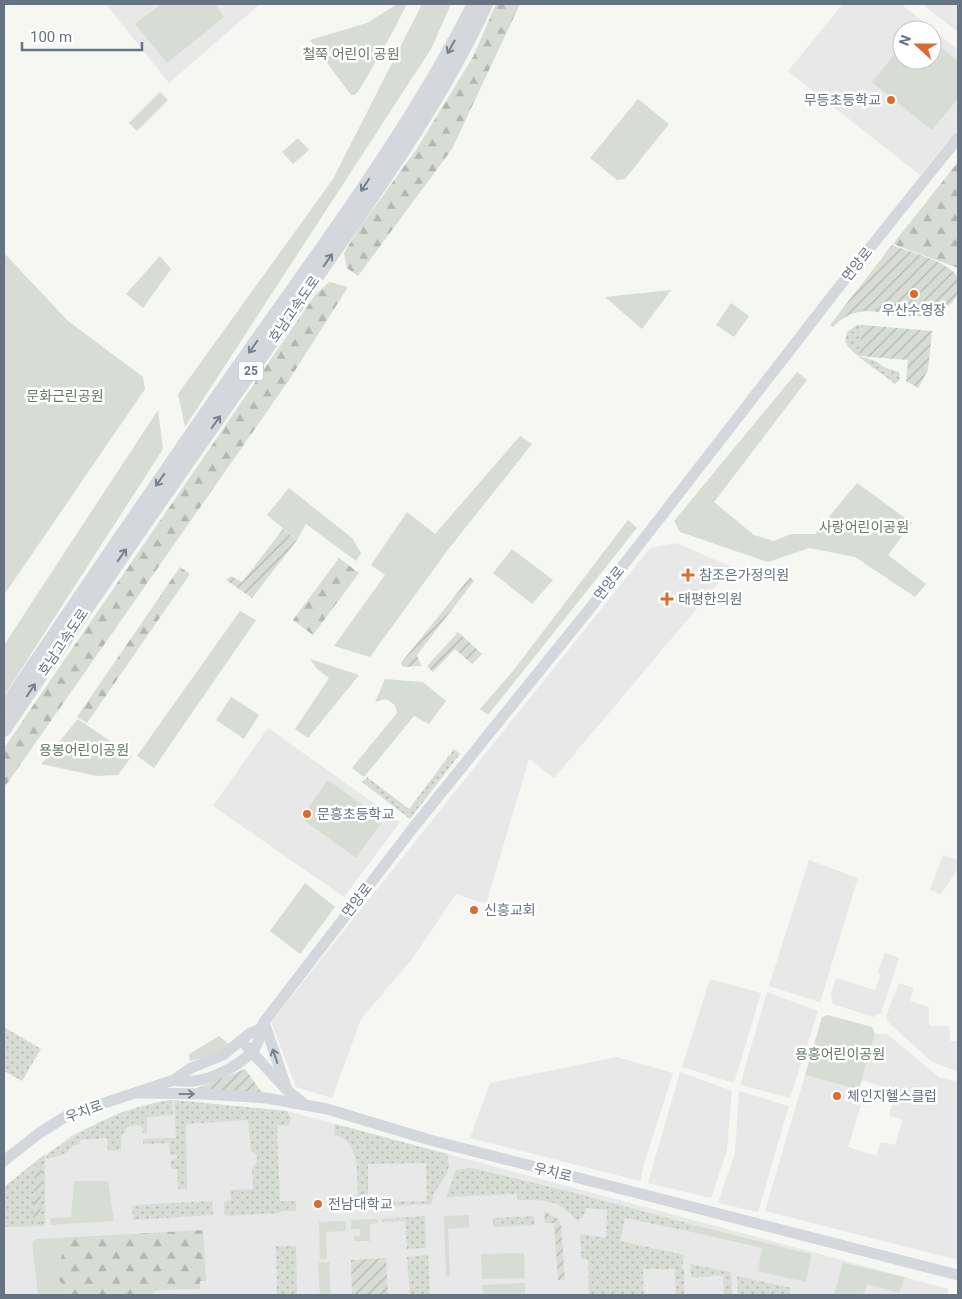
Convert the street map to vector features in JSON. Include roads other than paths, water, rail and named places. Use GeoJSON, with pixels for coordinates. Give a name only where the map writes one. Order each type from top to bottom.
{"type":"FeatureCollection","features":[{"type":"Feature","properties":{"kind":"highway","name":"호남고속도로"},"geometry":{"type":"LineString","coordinates":[[4,709],[136,514],[388,150],[437,73],[474,4]]}},
{"type":"Feature","properties":{"kind":"highway","name":"호남고속도로"},"geometry":{"type":"LineString","coordinates":[[4,730],[106,579],[401,155],[447,81],[486,4]]}},
{"type":"Feature","properties":{"kind":"main road","name":"면앙로"},"geometry":{"type":"LineString","coordinates":[[242,1041],[262,1025],[413,828],[587,612],[832,296],[958,138]]}},
{"type":"Feature","properties":{"kind":"main road","name":"면앙로"},"geometry":{"type":"LineString","coordinates":[[252,1052],[258,1043],[262,1025]]}},
{"type":"Feature","properties":{"kind":"main road"},"geometry":{"type":"LineString","coordinates":[[262,1025],[287,1090]]}},
{"type":"Feature","properties":{"kind":"main road"},"geometry":{"type":"LineString","coordinates":[[242,1041],[252,1052]]}},
{"type":"Feature","properties":{"kind":"main road","name":"우치로"},"geometry":{"type":"LineString","coordinates":[[4,1161],[38,1134],[68,1116],[174,1080],[191,1068],[223,1056],[242,1041]]}},
{"type":"Feature","properties":{"kind":"main road","name":"우치로"},"geometry":{"type":"LineString","coordinates":[[174,1080],[195,1081],[209,1077],[230,1069],[252,1052],[287,1090],[304,1104],[327,1109],[430,1140],[958,1276]]}},
{"type":"Feature","properties":{"kind":"main road"},"geometry":{"type":"LineString","coordinates":[[138,1093],[248,1096],[304,1104]]}},
{"type":"Feature","properties":{"kind":"place","name":"무등초등학교"},"geometry":{"type":"Point","coordinates":[891,100]}},
{"type":"Feature","properties":{"kind":"place","name":"우산수영장"},"geometry":{"type":"Point","coordinates":[914,294]}},
{"type":"Feature","properties":{"kind":"place","name":"참조은가정의원"},"geometry":{"type":"Point","coordinates":[688,575]}},
{"type":"Feature","properties":{"kind":"place","name":"태평한의원"},"geometry":{"type":"Point","coordinates":[667,599]}},
{"type":"Feature","properties":{"kind":"place","name":"문흥초등학교"},"geometry":{"type":"Point","coordinates":[307,814]}},
{"type":"Feature","properties":{"kind":"place","name":"신흥교회"},"geometry":{"type":"Point","coordinates":[474,910]}},
{"type":"Feature","properties":{"kind":"place","name":"체인지헬스클럽"},"geometry":{"type":"Point","coordinates":[837,1096]}},
{"type":"Feature","properties":{"kind":"place","name":"전남대학교"},"geometry":{"type":"Point","coordinates":[318,1204]}},
{"type":"Feature","properties":{"kind":"park label","name":"철쭉 어린이 공원"},"geometry":{"type":"Point","coordinates":[351,54]}},
{"type":"Feature","properties":{"kind":"park label","name":"문화근린공원"},"geometry":{"type":"Point","coordinates":[65,396]}},
{"type":"Feature","properties":{"kind":"park label","name":"사랑어린이공원"},"geometry":{"type":"Point","coordinates":[864,527]}},
{"type":"Feature","properties":{"kind":"park label","name":"용봉어린이공원"},"geometry":{"type":"Point","coordinates":[84,750]}},
{"type":"Feature","properties":{"kind":"park label","name":"용흥어린이공원"},"geometry":{"type":"Point","coordinates":[840,1054]}}]}
